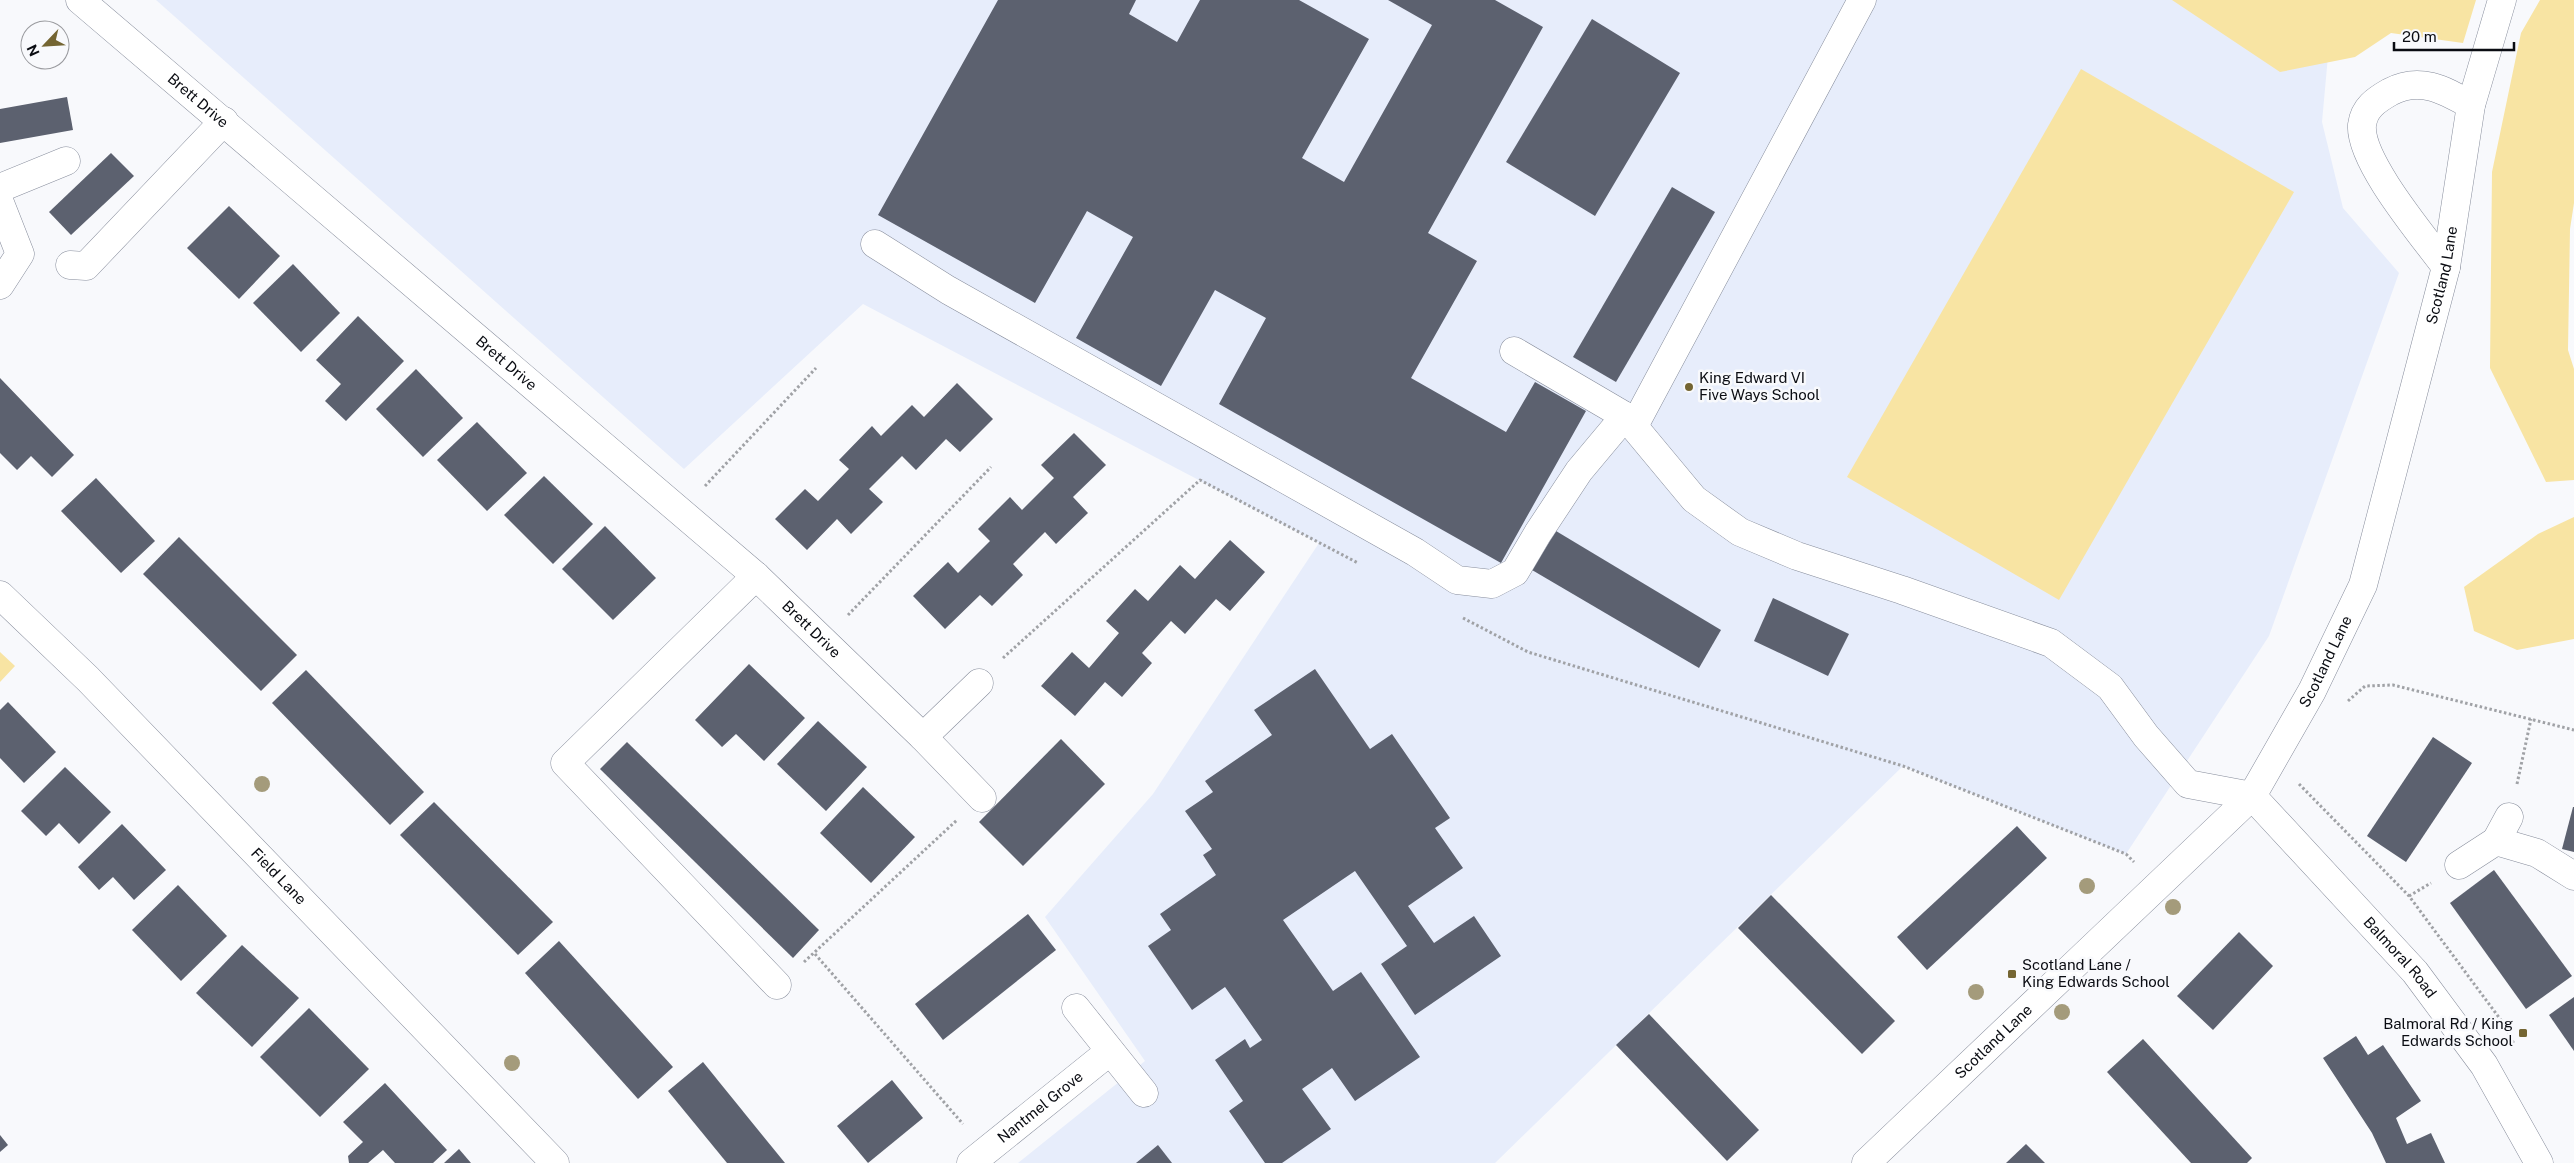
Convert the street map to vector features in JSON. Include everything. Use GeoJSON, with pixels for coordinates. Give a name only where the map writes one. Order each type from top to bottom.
{"type":"FeatureCollection","features":[{"type":"Feature","properties":{"kind":"street","name":"Brett Drive"},"geometry":{"type":"LineString","coordinates":[[80,0],[756,576],[923,737],[982,798]]}},
{"type":"Feature","properties":{"kind":"street"},"geometry":{"type":"LineString","coordinates":[[875,244],[948,290],[1415,552],[1457,580],[1492,584],[1515,572],[1538,533],[1579,472],[1629,421],[1862,0]]}},
{"type":"Feature","properties":{"kind":"street","name":"Scotland Lane"},"geometry":{"type":"LineString","coordinates":[[1866,1163],[2252,796],[2312,691],[2363,585],[2446,267],[2471,105],[2502,0]]}},
{"type":"Feature","properties":{"kind":"street"},"geometry":{"type":"LineString","coordinates":[[2446,267],[2377,171],[2365,148],[2362,124],[2371,102],[2404,84],[2441,88],[2471,105]]}},
{"type":"Feature","properties":{"kind":"street"},"geometry":{"type":"LineString","coordinates":[[70,265],[86,266],[224,121]]}},
{"type":"Feature","properties":{"kind":"street"},"geometry":{"type":"LineString","coordinates":[[0,188],[66,161]]}},
{"type":"Feature","properties":{"kind":"street"},"geometry":{"type":"LineString","coordinates":[[0,203],[20,254],[0,286]]}},
{"type":"Feature","properties":{"kind":"street"},"geometry":{"type":"LineString","coordinates":[[1514,351],[1629,421],[1694,499],[1740,532],[1797,556],[1902,590],[2052,643],[2110,687],[2146,736],[2188,784],[2252,796]]}},
{"type":"Feature","properties":{"kind":"street"},"geometry":{"type":"LineString","coordinates":[[756,576],[565,763],[777,985]]}},
{"type":"Feature","properties":{"kind":"street","name":"Field Lane"},"geometry":{"type":"LineString","coordinates":[[0,595],[88,679],[555,1163]]}},
{"type":"Feature","properties":{"kind":"street"},"geometry":{"type":"LineString","coordinates":[[923,737],[979,683]]}},
{"type":"Feature","properties":{"kind":"street","name":"Balmoral Road"},"geometry":{"type":"LineString","coordinates":[[2252,796],[2415,972],[2484,1065],[2539,1163]]}},
{"type":"Feature","properties":{"kind":"street"},"geometry":{"type":"LineString","coordinates":[[2459,865],[2496,841],[2509,817]]}},
{"type":"Feature","properties":{"kind":"street"},"geometry":{"type":"LineString","coordinates":[[2496,841],[2537,853],[2574,876]]}},
{"type":"Feature","properties":{"kind":"street"},"geometry":{"type":"LineString","coordinates":[[1076,1008],[1109,1052],[1144,1093]]}},
{"type":"Feature","properties":{"kind":"street","name":"Nantmel Grove"},"geometry":{"type":"LineString","coordinates":[[978,1157],[1109,1052]]}},
{"type":"Feature","properties":{"kind":"path"},"geometry":{"type":"LineString","coordinates":[[682,512],[758,426],[816,368]]}},
{"type":"Feature","properties":{"kind":"path"},"geometry":{"type":"LineString","coordinates":[[823,641],[991,467]]}},
{"type":"Feature","properties":{"kind":"path"},"geometry":{"type":"LineString","coordinates":[[979,683],[1200,480],[1363,566]]}},
{"type":"Feature","properties":{"kind":"path"},"geometry":{"type":"LineString","coordinates":[[1459,616],[1528,652],[1903,766],[2126,854],[2158,885]]}},
{"type":"Feature","properties":{"kind":"path"},"geometry":{"type":"LineString","coordinates":[[2344,705],[2365,686],[2393,685],[2574,730]]}},
{"type":"Feature","properties":{"kind":"path"},"geometry":{"type":"LineString","coordinates":[[2509,817],[2531,719]]}},
{"type":"Feature","properties":{"kind":"path"},"geometry":{"type":"LineString","coordinates":[[777,985],[815,954],[982,798]]}},
{"type":"Feature","properties":{"kind":"path"},"geometry":{"type":"LineString","coordinates":[[815,954],[978,1157]]}},
{"type":"Feature","properties":{"kind":"shaded area","name":"King Edward VI Five Ways School"},"geometry":{"type":"Polygon","coordinates":[[[156,0],[2275,0],[2330,34],[2322,122],[2343,208],[2399,273],[2269,636],[2126,854],[1903,766],[1495,1163],[1018,1163],[1145,1061],[1045,917],[1153,794],[1319,543],[863,304],[684,469],[156,0]]]}},
{"type":"Feature","properties":{"kind":"shaded area"},"geometry":{"type":"Polygon","coordinates":[[[2172,0],[2476,0],[2463,43],[2391,33],[2355,57],[2280,72],[2172,0]]]}},
{"type":"Feature","properties":{"kind":"shaded area"},"geometry":{"type":"Polygon","coordinates":[[[2540,0],[2574,0],[2574,203],[2570,229],[2568,350],[2574,369],[2574,480],[2546,482],[2490,368],[2492,172],[2521,33],[2540,0]]]}},
{"type":"Feature","properties":{"kind":"shaded area"},"geometry":{"type":"Polygon","coordinates":[[[2081,69],[2294,192],[2059,600],[1847,477],[2081,69]]]}},
{"type":"Feature","properties":{"kind":"shaded area"},"geometry":{"type":"Polygon","coordinates":[[[2574,517],[2574,639],[2517,650],[2474,631],[2464,587],[2538,534],[2574,517]]]}},
{"type":"Feature","properties":{"kind":"shaded area"},"geometry":{"type":"Polygon","coordinates":[[[0,652],[15,666],[0,682],[0,652]]]}},
{"type":"Feature","properties":{"kind":"building"},"geometry":{"type":"Polygon","coordinates":[[[998,0],[1136,0],[1129,14],[1177,42],[1200,0],[1299,0],[1369,39],[1302,158],[1344,182],[1432,25],[1388,0],[1495,0],[1543,27],[1428,233],[1477,261],[1411,378],[1506,432],[1535,382],[1586,411],[1501,563],[1219,404],[1266,318],[1215,290],[1161,386],[1076,338],[1133,237],[1087,211],[1035,303],[878,215],[998,0]]]}},
{"type":"Feature","properties":{"kind":"building"},"geometry":{"type":"Polygon","coordinates":[[[1592,19],[1680,73],[1595,216],[1506,162],[1592,19]]]}},
{"type":"Feature","properties":{"kind":"building"},"geometry":{"type":"Polygon","coordinates":[[[67,97],[73,130],[0,143],[0,109],[67,97]]]}},
{"type":"Feature","properties":{"kind":"building"},"geometry":{"type":"Polygon","coordinates":[[[111,153],[134,176],[71,235],[49,212],[111,153]]]}},
{"type":"Feature","properties":{"kind":"building"},"geometry":{"type":"Polygon","coordinates":[[[1672,187],[1715,212],[1616,382],[1573,357],[1672,187]]]}},
{"type":"Feature","properties":{"kind":"building"},"geometry":{"type":"Polygon","coordinates":[[[229,206],[280,256],[239,299],[187,248],[229,206]]]}},
{"type":"Feature","properties":{"kind":"building"},"geometry":{"type":"Polygon","coordinates":[[[293,264],[340,313],[301,352],[253,303],[293,264]]]}},
{"type":"Feature","properties":{"kind":"building"},"geometry":{"type":"Polygon","coordinates":[[[358,316],[404,361],[346,421],[325,401],[341,384],[316,360],[358,316]]]}},
{"type":"Feature","properties":{"kind":"building"},"geometry":{"type":"Polygon","coordinates":[[[416,369],[463,418],[423,457],[376,409],[416,369]]]}},
{"type":"Feature","properties":{"kind":"building"},"geometry":{"type":"Polygon","coordinates":[[[0,378],[74,455],[52,477],[31,456],[17,470],[0,453],[0,378]]]}},
{"type":"Feature","properties":{"kind":"building"},"geometry":{"type":"Polygon","coordinates":[[[957,383],[993,419],[960,452],[946,439],[916,470],[902,456],[869,489],[883,502],[851,534],[837,519],[807,550],[775,519],[805,489],[818,501],[849,469],[839,460],[872,426],[881,436],[912,405],[924,417],[957,383]]]}},
{"type":"Feature","properties":{"kind":"building"},"geometry":{"type":"Polygon","coordinates":[[[477,422],[527,473],[487,511],[437,460],[477,422]]]}},
{"type":"Feature","properties":{"kind":"building"},"geometry":{"type":"Polygon","coordinates":[[[1074,433],[1106,465],[1073,497],[1088,513],[1056,544],[1045,532],[1013,564],[1023,575],[992,606],[980,595],[945,629],[913,596],[948,562],[958,573],[990,541],[978,529],[1010,497],[1022,510],[1054,478],[1041,465],[1074,433]]]}},
{"type":"Feature","properties":{"kind":"building"},"geometry":{"type":"Polygon","coordinates":[[[544,476],[593,524],[553,564],[504,515],[544,476]]]}},
{"type":"Feature","properties":{"kind":"building"},"geometry":{"type":"Polygon","coordinates":[[[96,478],[155,541],[121,573],[61,511],[96,478]]]}},
{"type":"Feature","properties":{"kind":"building"},"geometry":{"type":"Polygon","coordinates":[[[605,526],[656,578],[613,620],[562,569],[605,526]]]}},
{"type":"Feature","properties":{"kind":"building"},"geometry":{"type":"Polygon","coordinates":[[[1556,531],[1721,630],[1699,668],[1532,570],[1556,531]]]}},
{"type":"Feature","properties":{"kind":"building"},"geometry":{"type":"Polygon","coordinates":[[[179,537],[297,655],[261,691],[143,574],[179,537]]]}},
{"type":"Feature","properties":{"kind":"building"},"geometry":{"type":"Polygon","coordinates":[[[1230,540],[1265,572],[1230,611],[1216,599],[1185,634],[1171,621],[1142,653],[1152,663],[1122,697],[1105,682],[1075,716],[1041,686],[1072,652],[1089,668],[1119,633],[1106,621],[1135,589],[1148,601],[1180,565],[1195,579],[1230,540]]]}},
{"type":"Feature","properties":{"kind":"building"},"geometry":{"type":"Polygon","coordinates":[[[1773,598],[1849,634],[1828,676],[1754,641],[1773,598]]]}},
{"type":"Feature","properties":{"kind":"building"},"geometry":{"type":"Polygon","coordinates":[[[749,664],[805,718],[764,761],[736,734],[722,747],[695,720],[749,664]]]}},
{"type":"Feature","properties":{"kind":"building"},"geometry":{"type":"Polygon","coordinates":[[[1315,669],[1370,749],[1392,734],[1450,818],[1435,828],[1463,868],[1408,906],[1434,943],[1474,916],[1501,956],[1415,1015],[1381,964],[1407,946],[1355,871],[1283,920],[1333,991],[1361,972],[1420,1057],[1355,1101],[1332,1068],[1302,1089],[1331,1129],[1282,1163],[1265,1163],[1229,1111],[1243,1101],[1215,1060],[1245,1039],[1250,1048],[1262,1040],[1225,987],[1192,1010],[1148,946],[1171,930],[1160,914],[1216,875],[1203,855],[1212,849],[1185,811],[1213,792],[1205,781],[1272,735],[1254,710],[1315,669]]]}},
{"type":"Feature","properties":{"kind":"building"},"geometry":{"type":"Polygon","coordinates":[[[306,670],[424,792],[390,825],[272,703],[306,670]]]}},
{"type":"Feature","properties":{"kind":"building"},"geometry":{"type":"Polygon","coordinates":[[[8,702],[56,752],[24,783],[0,758],[0,710],[8,702]]]}},
{"type":"Feature","properties":{"kind":"building"},"geometry":{"type":"Polygon","coordinates":[[[818,721],[867,767],[826,811],[777,764],[818,721]]]}},
{"type":"Feature","properties":{"kind":"building"},"geometry":{"type":"Polygon","coordinates":[[[2433,737],[2472,763],[2406,862],[2367,836],[2433,737]]]}},
{"type":"Feature","properties":{"kind":"building"},"geometry":{"type":"Polygon","coordinates":[[[1061,739],[1105,784],[1023,866],[979,822],[1061,739]]]}},
{"type":"Feature","properties":{"kind":"building"},"geometry":{"type":"Polygon","coordinates":[[[627,742],[819,930],[793,958],[600,769],[627,742]]]}},
{"type":"Feature","properties":{"kind":"building"},"geometry":{"type":"Polygon","coordinates":[[[65,767],[111,812],[79,844],[59,823],[46,836],[21,811],[65,767]]]}},
{"type":"Feature","properties":{"kind":"building"},"geometry":{"type":"Polygon","coordinates":[[[863,787],[915,837],[871,883],[820,833],[863,787]]]}},
{"type":"Feature","properties":{"kind":"building"},"geometry":{"type":"Polygon","coordinates":[[[434,802],[553,922],[518,955],[400,835],[434,802]]]}},
{"type":"Feature","properties":{"kind":"building"},"geometry":{"type":"Polygon","coordinates":[[[2574,807],[2574,852],[2562,849],[2574,807]]]}},
{"type":"Feature","properties":{"kind":"building"},"geometry":{"type":"Polygon","coordinates":[[[122,824],[166,870],[134,900],[113,877],[99,890],[78,867],[122,824]]]}},
{"type":"Feature","properties":{"kind":"building"},"geometry":{"type":"Polygon","coordinates":[[[2017,826],[2047,858],[1927,970],[1897,937],[2017,826]]]}},
{"type":"Feature","properties":{"kind":"building"},"geometry":{"type":"Polygon","coordinates":[[[2494,870],[2572,976],[2526,1009],[2450,903],[2494,870]]]}},
{"type":"Feature","properties":{"kind":"building"},"geometry":{"type":"Polygon","coordinates":[[[178,885],[227,936],[181,981],[132,930],[178,885]]]}},
{"type":"Feature","properties":{"kind":"building"},"geometry":{"type":"Polygon","coordinates":[[[1771,895],[1895,1021],[1862,1054],[1738,928],[1771,895]]]}},
{"type":"Feature","properties":{"kind":"building"},"geometry":{"type":"Polygon","coordinates":[[[1028,914],[1056,950],[943,1040],[915,1004],[1028,914]]]}},
{"type":"Feature","properties":{"kind":"building"},"geometry":{"type":"Polygon","coordinates":[[[2239,932],[2273,966],[2213,1030],[2177,996],[2239,932]]]}},
{"type":"Feature","properties":{"kind":"building"},"geometry":{"type":"Polygon","coordinates":[[[559,941],[673,1067],[638,1099],[525,973],[559,941]]]}},
{"type":"Feature","properties":{"kind":"building"},"geometry":{"type":"Polygon","coordinates":[[[242,945],[299,998],[252,1047],[196,993],[242,945]]]}},
{"type":"Feature","properties":{"kind":"building"},"geometry":{"type":"Polygon","coordinates":[[[2574,997],[2574,1051],[2549,1015],[2574,997]]]}},
{"type":"Feature","properties":{"kind":"building"},"geometry":{"type":"Polygon","coordinates":[[[309,1008],[369,1069],[320,1117],[260,1057],[309,1008]]]}},
{"type":"Feature","properties":{"kind":"building"},"geometry":{"type":"Polygon","coordinates":[[[1649,1014],[1759,1130],[1727,1161],[1616,1045],[1649,1014]]]}},
{"type":"Feature","properties":{"kind":"building"},"geometry":{"type":"Polygon","coordinates":[[[2356,1036],[2368,1055],[2383,1045],[2421,1101],[2396,1118],[2407,1144],[2431,1133],[2445,1163],[2386,1163],[2372,1133],[2323,1058],[2356,1036]]]}},
{"type":"Feature","properties":{"kind":"building"},"geometry":{"type":"Polygon","coordinates":[[[2143,1039],[2252,1158],[2247,1163],[2191,1163],[2107,1072],[2143,1039]]]}},
{"type":"Feature","properties":{"kind":"building"},"geometry":{"type":"Polygon","coordinates":[[[703,1062],[785,1163],[727,1163],[668,1091],[703,1062]]]}},
{"type":"Feature","properties":{"kind":"building"},"geometry":{"type":"Polygon","coordinates":[[[892,1080],[923,1118],[868,1163],[837,1126],[892,1080]]]}},
{"type":"Feature","properties":{"kind":"building"},"geometry":{"type":"Polygon","coordinates":[[[385,1083],[447,1150],[433,1163],[395,1163],[383,1150],[368,1163],[349,1163],[348,1156],[363,1142],[343,1122],[385,1083]]]}},
{"type":"Feature","properties":{"kind":"building"},"geometry":{"type":"Polygon","coordinates":[[[0,1135],[8,1145],[0,1152],[0,1135]]]}},
{"type":"Feature","properties":{"kind":"building"},"geometry":{"type":"Polygon","coordinates":[[[2026,1144],[2045,1163],[2006,1163],[2026,1144]]]}},
{"type":"Feature","properties":{"kind":"building"},"geometry":{"type":"Polygon","coordinates":[[[1158,1145],[1172,1163],[1136,1163],[1158,1145]]]}},
{"type":"Feature","properties":{"kind":"building"},"geometry":{"type":"Polygon","coordinates":[[[459,1149],[471,1163],[444,1163],[459,1149]]]}},
{"type":"Feature","properties":{"kind":"place","name":"King Edward VI Five Ways School"},"geometry":{"type":"Point","coordinates":[1689,387]}},
{"type":"Feature","properties":{"kind":"place","name":"Scotland Lane / King Edwards School"},"geometry":{"type":"Point","coordinates":[2012,974]}},
{"type":"Feature","properties":{"kind":"place","name":"Balmoral Rd / King Edwards School"},"geometry":{"type":"Point","coordinates":[2523,1033]}}]}
